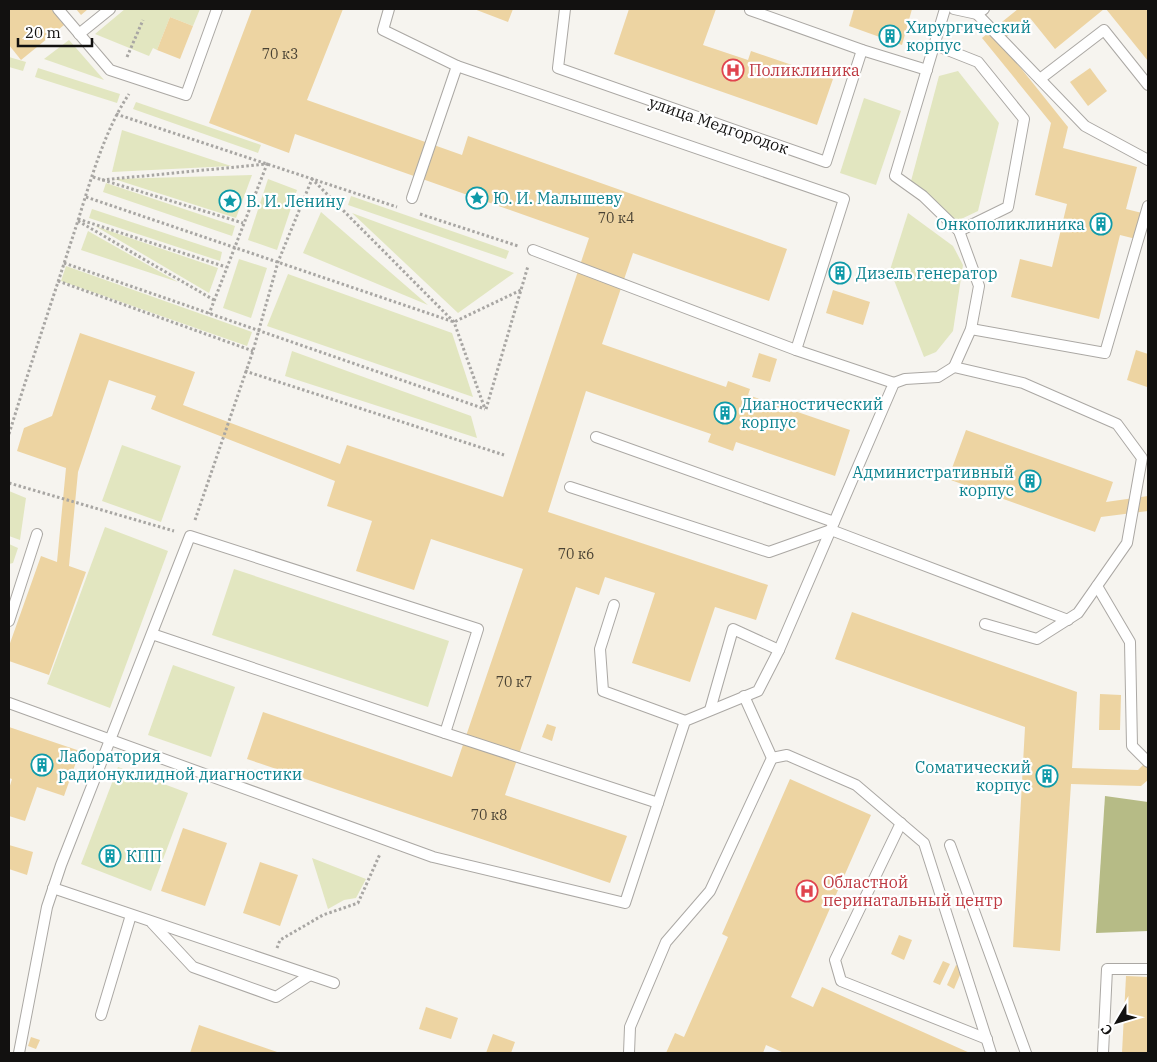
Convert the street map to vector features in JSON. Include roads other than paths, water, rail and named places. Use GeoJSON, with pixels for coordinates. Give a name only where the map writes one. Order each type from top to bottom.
{"type":"FeatureCollection","features":[{"type":"Feature","properties":{"kind":"lane"},"geometry":{"type":"LineString","coordinates":[[58,9],[110,70],[186,95],[217,9]]}},
{"type":"Feature","properties":{"kind":"lane"},"geometry":{"type":"LineString","coordinates":[[79,34],[110,9]]}},
{"type":"Feature","properties":{"kind":"lane"},"geometry":{"type":"LineString","coordinates":[[389,9],[383,30],[457,66],[844,199],[796,350]]}},
{"type":"Feature","properties":{"kind":"lane","name":"улица Медгородок"},"geometry":{"type":"LineString","coordinates":[[565,9],[558,68],[826,162],[862,50]]}},
{"type":"Feature","properties":{"kind":"lane"},"geometry":{"type":"LineString","coordinates":[[533,250],[796,350],[894,383],[905,379],[938,377],[954,367],[971,329],[979,286],[960,231],[923,196],[895,176],[945,9]]}},
{"type":"Feature","properties":{"kind":"lane"},"geometry":{"type":"LineString","coordinates":[[954,9],[980,11],[1040,79],[1085,126],[1148,160]]}},
{"type":"Feature","properties":{"kind":"lane"},"geometry":{"type":"LineString","coordinates":[[750,10],[862,50],[927,70]]}},
{"type":"Feature","properties":{"kind":"lane"},"geometry":{"type":"LineString","coordinates":[[1040,79],[1104,30],[1148,85]]}},
{"type":"Feature","properties":{"kind":"lane"},"geometry":{"type":"LineString","coordinates":[[934,45],[978,62],[1024,119],[1008,207],[960,231]]}},
{"type":"Feature","properties":{"kind":"lane"},"geometry":{"type":"LineString","coordinates":[[412,198],[457,66]]}},
{"type":"Feature","properties":{"kind":"lane"},"geometry":{"type":"LineString","coordinates":[[971,329],[1105,353],[1148,206]]}},
{"type":"Feature","properties":{"kind":"lane"},"geometry":{"type":"LineString","coordinates":[[954,367],[1023,383],[1117,424],[1145,457],[1127,542],[1078,613],[1038,639],[985,624]]}},
{"type":"Feature","properties":{"kind":"lane"},"geometry":{"type":"LineString","coordinates":[[614,605],[600,649],[603,691],[685,720],[758,691],[779,650],[894,383]]}},
{"type":"Feature","properties":{"kind":"lane"},"geometry":{"type":"LineString","coordinates":[[596,437],[832,526],[1068,620]]}},
{"type":"Feature","properties":{"kind":"lane"},"geometry":{"type":"LineString","coordinates":[[570,487],[769,552],[832,526]]}},
{"type":"Feature","properties":{"kind":"lane"},"geometry":{"type":"LineString","coordinates":[[9,621],[37,534]]}},
{"type":"Feature","properties":{"kind":"lane"},"geometry":{"type":"LineString","coordinates":[[19,1053],[47,908],[190,536],[478,629],[445,733]]}},
{"type":"Feature","properties":{"kind":"lane"},"geometry":{"type":"LineString","coordinates":[[1096,586],[1130,642],[1132,746],[1148,762]]}},
{"type":"Feature","properties":{"kind":"lane"},"geometry":{"type":"LineString","coordinates":[[710,710],[733,629],[779,650]]}},
{"type":"Feature","properties":{"kind":"lane"},"geometry":{"type":"LineString","coordinates":[[152,634],[658,803]]}},
{"type":"Feature","properties":{"kind":"lane"},"geometry":{"type":"LineString","coordinates":[[628,1053],[630,1026],[666,942],[710,891],[772,758],[744,696]]}},
{"type":"Feature","properties":{"kind":"lane"},"geometry":{"type":"LineString","coordinates":[[9,703],[433,857],[625,903],[685,720]]}},
{"type":"Feature","properties":{"kind":"lane"},"geometry":{"type":"LineString","coordinates":[[772,758],[787,755],[856,785],[924,843],[991,1053]]}},
{"type":"Feature","properties":{"kind":"lane"},"geometry":{"type":"LineString","coordinates":[[901,823],[835,960],[841,981],[987,1039]]}},
{"type":"Feature","properties":{"kind":"lane"},"geometry":{"type":"LineString","coordinates":[[950,845],[1026,1053]]}},
{"type":"Feature","properties":{"kind":"lane"},"geometry":{"type":"LineString","coordinates":[[54,888],[334,983]]}},
{"type":"Feature","properties":{"kind":"lane"},"geometry":{"type":"LineString","coordinates":[[101,1015],[131,915]]}},
{"type":"Feature","properties":{"kind":"lane"},"geometry":{"type":"LineString","coordinates":[[151,922],[194,967],[276,997],[310,976]]}},
{"type":"Feature","properties":{"kind":"lane"},"geometry":{"type":"LineString","coordinates":[[1103,1053],[1108,969],[1148,970]]}},
{"type":"Feature","properties":{"kind":"place","name":"Хирургический корпус"},"geometry":{"type":"Point","coordinates":[890,36]}},
{"type":"Feature","properties":{"kind":"place","name":"Поликлиника"},"geometry":{"type":"Point","coordinates":[733,70]}},
{"type":"Feature","properties":{"kind":"place","name":"Ю. И. Малышеву"},"geometry":{"type":"Point","coordinates":[477,198]}},
{"type":"Feature","properties":{"kind":"place","name":"В. И. Ленину"},"geometry":{"type":"Point","coordinates":[230,201]}},
{"type":"Feature","properties":{"kind":"place","name":"Онкополиклиника"},"geometry":{"type":"Point","coordinates":[1101,224]}},
{"type":"Feature","properties":{"kind":"place","name":"Дизель генератор"},"geometry":{"type":"Point","coordinates":[840,273]}},
{"type":"Feature","properties":{"kind":"place","name":"Диагностический корпус"},"geometry":{"type":"Point","coordinates":[725,413]}},
{"type":"Feature","properties":{"kind":"place","name":"Административный корпус"},"geometry":{"type":"Point","coordinates":[1030,481]}},
{"type":"Feature","properties":{"kind":"place","name":"Лаборатория радионуклидной диагностики"},"geometry":{"type":"Point","coordinates":[42,765]}},
{"type":"Feature","properties":{"kind":"place","name":"Соматический корпус"},"geometry":{"type":"Point","coordinates":[1047,776]}},
{"type":"Feature","properties":{"kind":"place","name":"КПП"},"geometry":{"type":"Point","coordinates":[110,856]}},
{"type":"Feature","properties":{"kind":"place","name":"Областной перинатальный центр"},"geometry":{"type":"Point","coordinates":[807,891]}}]}
